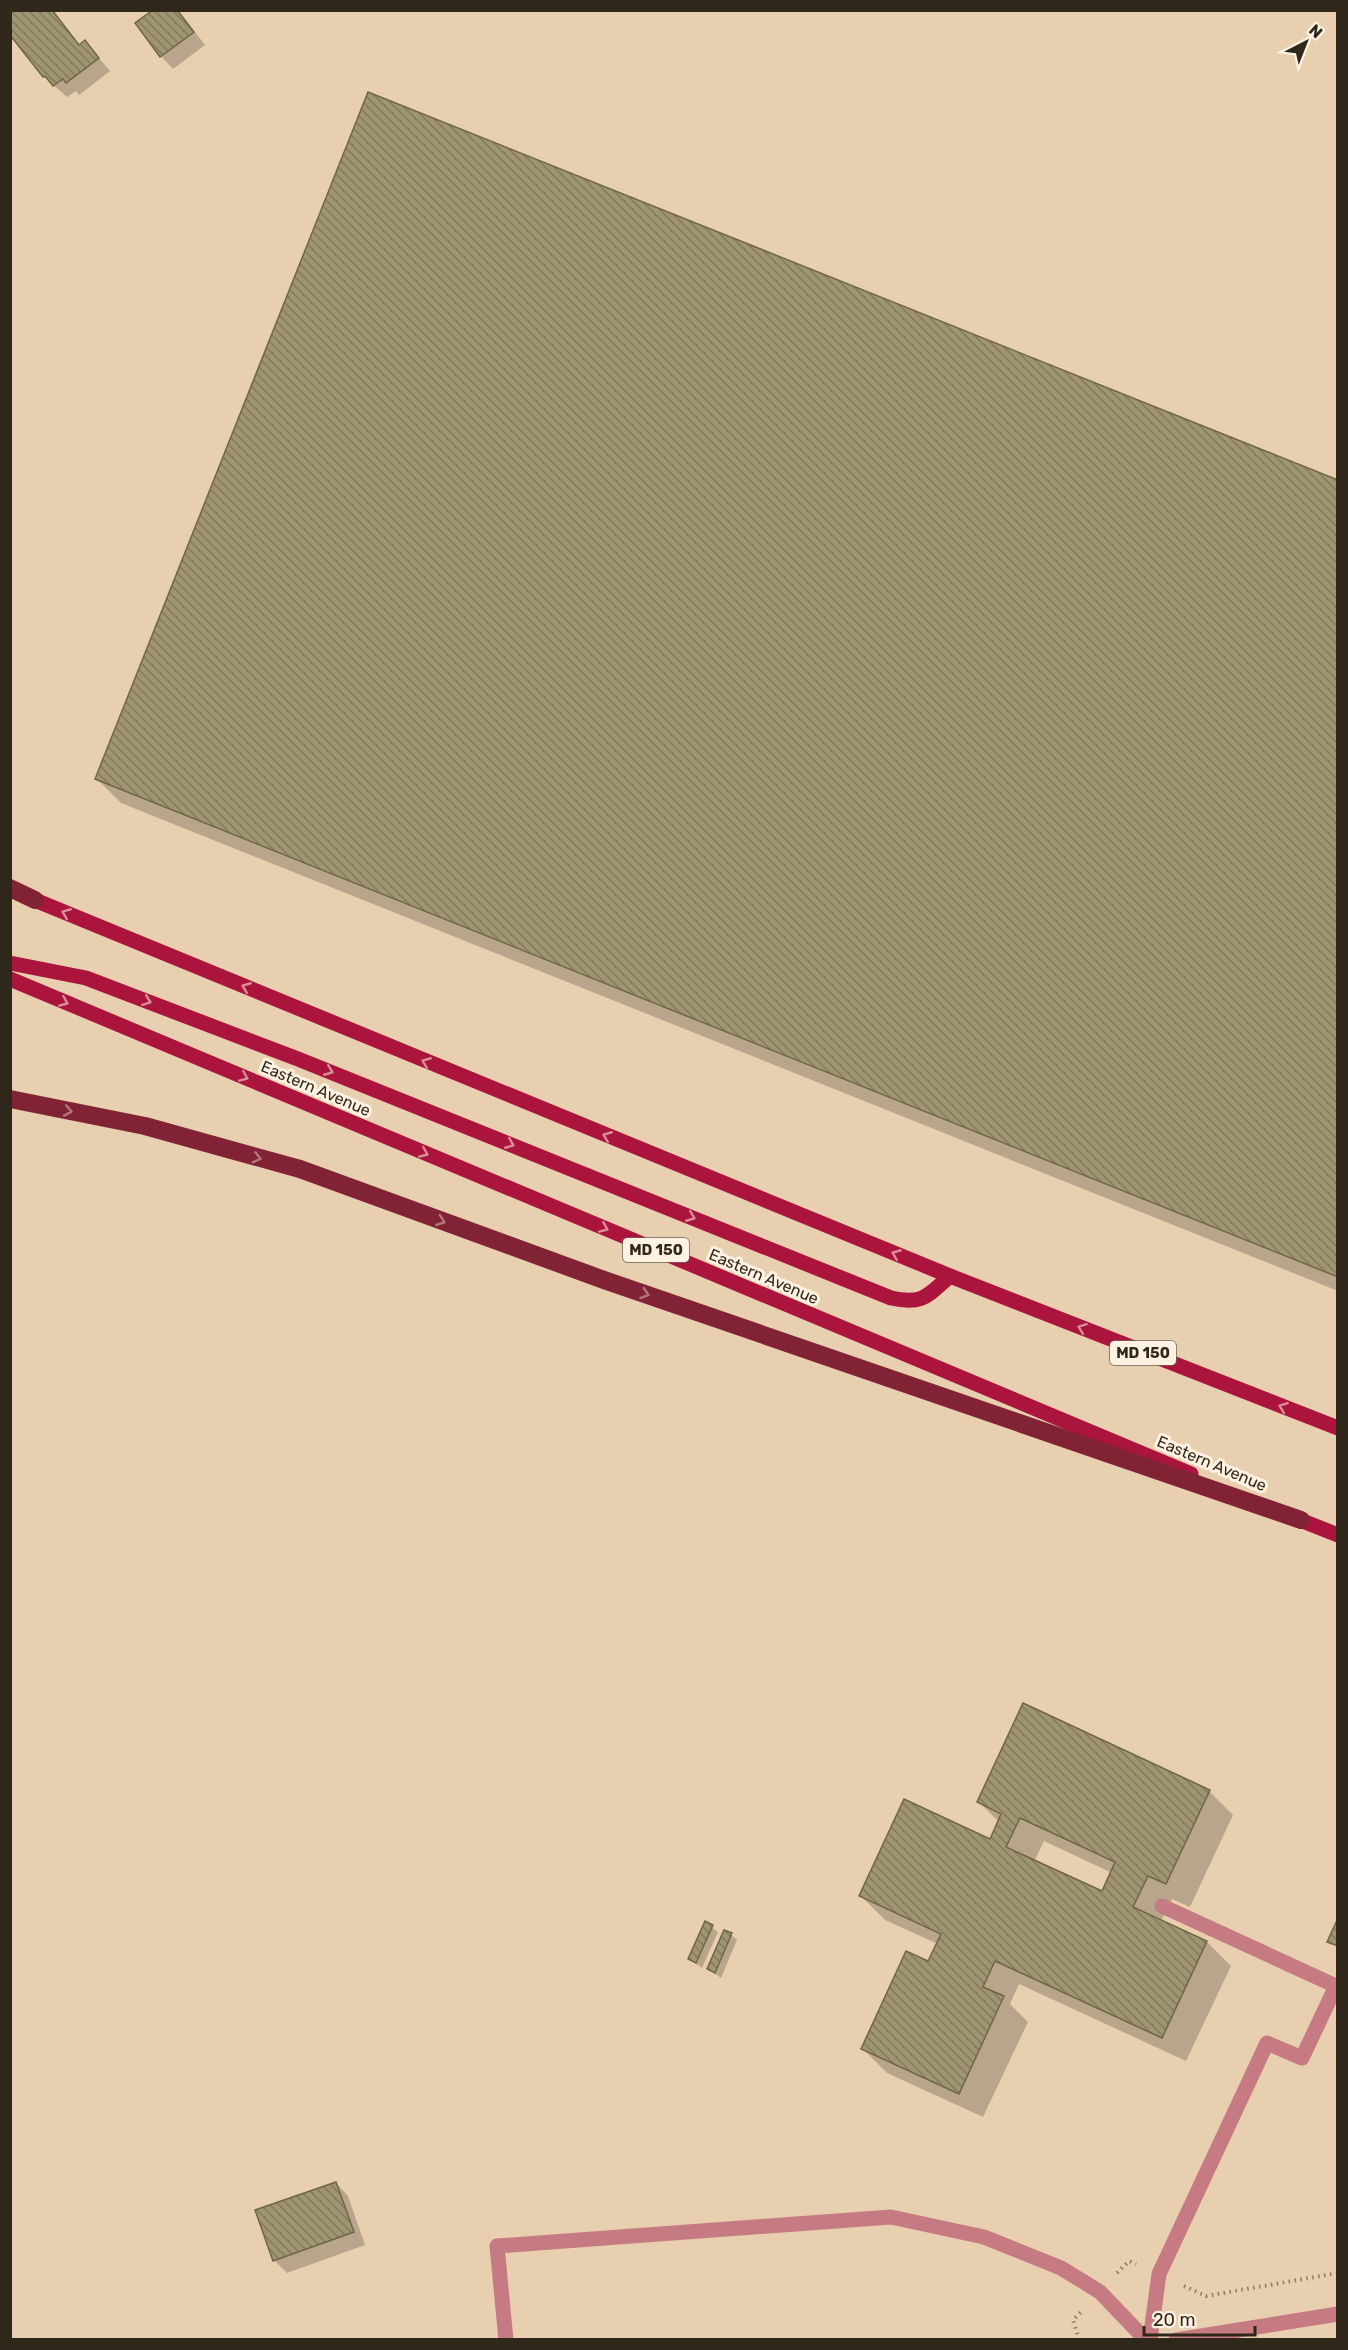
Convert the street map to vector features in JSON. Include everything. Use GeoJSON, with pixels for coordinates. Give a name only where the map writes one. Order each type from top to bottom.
{"type":"FeatureCollection","features":[{"type":"Feature","properties":{"kind":"highway"},"geometry":{"type":"LineString","coordinates":[[10,889],[35,900]]}},
{"type":"Feature","properties":{"kind":"highway"},"geometry":{"type":"LineString","coordinates":[[10,1100],[145,1126],[300,1169],[604,1280],[1301,1520]]}},
{"type":"Feature","properties":{"kind":"main road","name":"MD 150"},"geometry":{"type":"LineString","coordinates":[[35,900],[950,1276],[1338,1428]]}},
{"type":"Feature","properties":{"kind":"main road"},"geometry":{"type":"LineString","coordinates":[[10,963],[86,978],[298,1059],[891,1298],[907,1301],[924,1299],[950,1276]]}},
{"type":"Feature","properties":{"kind":"main road","name":"Eastern Avenue"},"geometry":{"type":"LineString","coordinates":[[10,980],[1338,1535]]}},
{"type":"Feature","properties":{"kind":"street"},"geometry":{"type":"LineString","coordinates":[[1148,2340],[1159,2274],[1267,2043],[1302,2058],[1336,1986],[1162,1906]]}},
{"type":"Feature","properties":{"kind":"street"},"geometry":{"type":"LineString","coordinates":[[506,2340],[497,2246],[891,2217],[984,2237],[1060,2268],[1100,2292],[1148,2340]]}},
{"type":"Feature","properties":{"kind":"street"},"geometry":{"type":"LineString","coordinates":[[1176,2340],[1338,2314]]}},
{"type":"Feature","properties":{"kind":"path"},"geometry":{"type":"LineString","coordinates":[[1078,2340],[1073,2320],[1129,2261],[1206,2296],[1338,2272]]}},
{"type":"Feature","properties":{"kind":"building"},"geometry":{"type":"Polygon","coordinates":[[[10,10],[52,10],[79,45],[85,40],[99,58],[66,83],[63,79],[53,86],[45,76],[43,77],[10,35],[10,10]]]}},
{"type":"Feature","properties":{"kind":"building"},"geometry":{"type":"Polygon","coordinates":[[[153,10],[177,10],[194,32],[160,57],[135,23],[153,10]]]}},
{"type":"Feature","properties":{"kind":"building"},"geometry":{"type":"Polygon","coordinates":[[[368,92],[1338,480],[1338,1277],[95,779],[368,92]]]}},
{"type":"Feature","properties":{"kind":"building"},"geometry":{"type":"Polygon","coordinates":[[[1023,1703],[1210,1790],[1166,1884],[1148,1876],[1133,1907],[1207,1941],[1162,2038],[995,1961],[983,1987],[1004,1996],[959,2094],[861,2049],[906,1951],[928,1961],[941,1934],[859,1896],[904,1799],[990,1839],[1001,1814],[977,1802],[1023,1703]],[[1020,1818],[1006,1847],[1102,1891],[1115,1862],[1020,1818]]]}},
{"type":"Feature","properties":{"kind":"building"},"geometry":{"type":"Polygon","coordinates":[[[1338,1918],[1338,1946],[1327,1942],[1338,1918]]]}},
{"type":"Feature","properties":{"kind":"building"},"geometry":{"type":"Polygon","coordinates":[[[705,1921],[713,1925],[696,1963],[688,1959],[705,1921]]]}},
{"type":"Feature","properties":{"kind":"building"},"geometry":{"type":"Polygon","coordinates":[[[724,1930],[732,1933],[715,1973],[707,1969],[724,1930]]]}},
{"type":"Feature","properties":{"kind":"building"},"geometry":{"type":"Polygon","coordinates":[[[336,2182],[354,2232],[273,2261],[255,2210],[336,2182]]]}}]}
